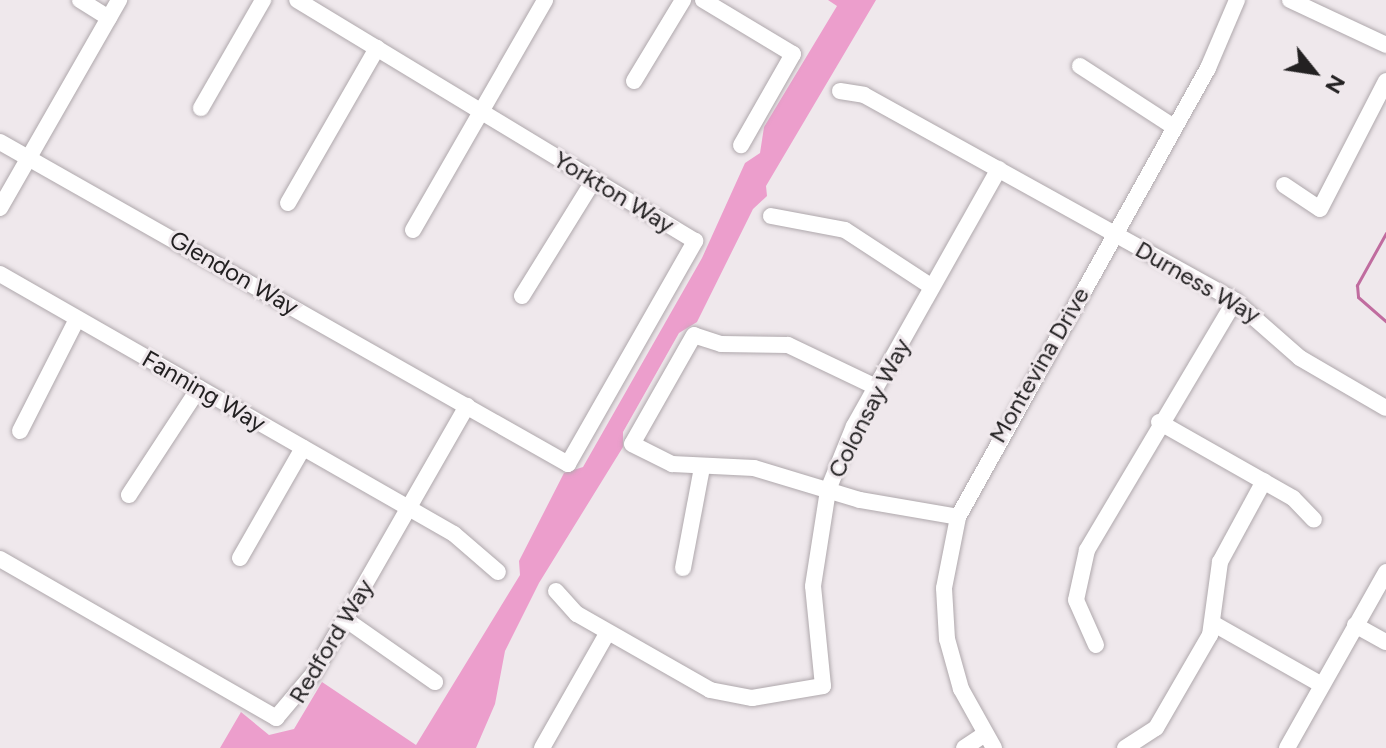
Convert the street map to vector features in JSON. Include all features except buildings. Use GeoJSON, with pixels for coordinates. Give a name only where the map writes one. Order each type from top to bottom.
{"type":"FeatureCollection","features":[{"type":"Feature","properties":{"kind":"street"},"geometry":{"type":"LineString","coordinates":[[80,0],[109,18]]}},
{"type":"Feature","properties":{"kind":"street"},"geometry":{"type":"LineString","coordinates":[[0,208],[119,0]]}},
{"type":"Feature","properties":{"kind":"street"},"geometry":{"type":"LineString","coordinates":[[201,108],[263,0]]}},
{"type":"Feature","properties":{"kind":"street","name":"Yorkton Way"},"geometry":{"type":"LineString","coordinates":[[297,0],[695,241],[568,464],[467,406]]}},
{"type":"Feature","properties":{"kind":"street"},"geometry":{"type":"LineString","coordinates":[[413,230],[545,0]]}},
{"type":"Feature","properties":{"kind":"street"},"geometry":{"type":"LineString","coordinates":[[634,81],[683,0]]}},
{"type":"Feature","properties":{"kind":"street"},"geometry":{"type":"LineString","coordinates":[[703,0],[793,54],[741,145]]}},
{"type":"Feature","properties":{"kind":"street","name":"Montevina Drive"},"geometry":{"type":"LineString","coordinates":[[990,741],[947,639],[944,588],[958,517],[1174,127],[1237,0]]}},
{"type":"Feature","properties":{"kind":"street"},"geometry":{"type":"LineString","coordinates":[[1290,0],[1386,45]]}},
{"type":"Feature","properties":{"kind":"street"},"geometry":{"type":"LineString","coordinates":[[288,203],[377,48]]}},
{"type":"Feature","properties":{"kind":"street"},"geometry":{"type":"LineString","coordinates":[[1080,66],[1174,127]]}},
{"type":"Feature","properties":{"kind":"street"},"geometry":{"type":"LineString","coordinates":[[1284,185],[1320,209],[1386,81]]}},
{"type":"Feature","properties":{"kind":"street","name":"Durness Way"},"geometry":{"type":"LineString","coordinates":[[840,91],[864,95],[1235,301],[1300,358],[1386,408]]}},
{"type":"Feature","properties":{"kind":"street","name":"Glendon Way"},"geometry":{"type":"LineString","coordinates":[[0,142],[467,406]]}},
{"type":"Feature","properties":{"kind":"street","name":"Colonsay Way"},"geometry":{"type":"LineString","coordinates":[[608,632],[724,694],[767,697],[823,686],[813,586],[828,490],[876,387],[999,169]]}},
{"type":"Feature","properties":{"kind":"street"},"geometry":{"type":"LineString","coordinates":[[522,296],[594,180]]}},
{"type":"Feature","properties":{"kind":"street"},"geometry":{"type":"LineString","coordinates":[[771,216],[845,230],[932,287]]}},
{"type":"Feature","properties":{"kind":"street","name":"Fanning Way"},"geometry":{"type":"LineString","coordinates":[[0,274],[409,508],[498,572]]}},
{"type":"Feature","properties":{"kind":"street"},"geometry":{"type":"LineString","coordinates":[[1096,645],[1077,612],[1081,567],[1159,422],[1235,301]]}},
{"type":"Feature","properties":{"kind":"street"},"geometry":{"type":"LineString","coordinates":[[20,431],[77,319]]}},
{"type":"Feature","properties":{"kind":"street"},"geometry":{"type":"LineString","coordinates":[[876,387],[788,345],[721,344],[694,335],[632,444],[672,464],[754,468],[828,490],[958,517]]}},
{"type":"Feature","properties":{"kind":"street"},"geometry":{"type":"LineString","coordinates":[[129,495],[199,388]]}},
{"type":"Feature","properties":{"kind":"street","name":"Redford Way"},"geometry":{"type":"LineString","coordinates":[[0,559],[276,718],[288,711],[345,619],[467,406]]}},
{"type":"Feature","properties":{"kind":"street"},"geometry":{"type":"LineString","coordinates":[[1159,422],[1264,481],[1314,520]]}},
{"type":"Feature","properties":{"kind":"street"},"geometry":{"type":"LineString","coordinates":[[240,558],[303,448]]}},
{"type":"Feature","properties":{"kind":"street"},"geometry":{"type":"LineString","coordinates":[[683,568],[702,467]]}},
{"type":"Feature","properties":{"kind":"street"},"geometry":{"type":"LineString","coordinates":[[1125,748],[1156,728],[1214,624],[1220,562],[1264,481]]}},
{"type":"Feature","properties":{"kind":"street"},"geometry":{"type":"LineString","coordinates":[[1287,748],[1386,572]]}},
{"type":"Feature","properties":{"kind":"street"},"geometry":{"type":"LineString","coordinates":[[542,748],[608,632],[556,591]]}},
{"type":"Feature","properties":{"kind":"street"},"geometry":{"type":"LineString","coordinates":[[345,619],[435,682]]}},
{"type":"Feature","properties":{"kind":"street"},"geometry":{"type":"LineString","coordinates":[[1214,624],[1322,685]]}},
{"type":"Feature","properties":{"kind":"street"},"geometry":{"type":"LineString","coordinates":[[1355,625],[1386,642]]}},
{"type":"Feature","properties":{"kind":"street"},"geometry":{"type":"LineString","coordinates":[[964,748],[990,741]]}},
{"type":"Feature","properties":{"kind":"shaded area"},"geometry":{"type":"Polygon","coordinates":[[[828,0],[876,0],[766,186],[767,196],[753,209],[697,322],[679,333],[623,432],[623,447],[539,583],[505,651],[495,704],[476,748],[220,748],[241,712],[269,735],[294,729],[322,682],[416,745],[520,575],[519,561],[564,473],[583,467],[702,258],[745,163],[760,153],[764,127],[837,6],[828,0]]]}},
{"type":"Feature","properties":{"kind":"waterway"},"geometry":{"type":"LineString","coordinates":[[1386,233],[1357,285],[1358,297],[1386,321]]}}]}
